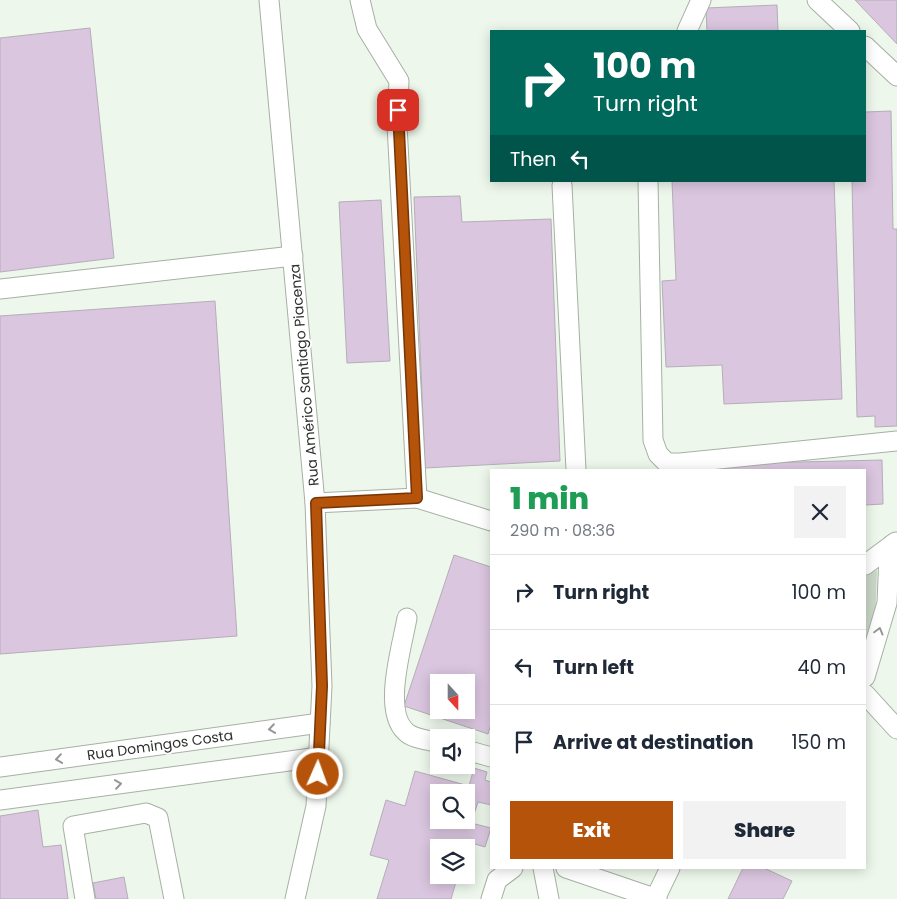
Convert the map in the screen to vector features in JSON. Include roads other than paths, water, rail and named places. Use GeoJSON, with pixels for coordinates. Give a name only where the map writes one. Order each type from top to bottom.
{"type":"FeatureCollection","features":[{"type":"Feature","properties":{"kind":"street","name":"Rua Américo Santiago Piacenza"},"geometry":{"type":"LineString","coordinates":[[269,0],[316,503],[322,686],[316,806],[295,899]]}},
{"type":"Feature","properties":{"kind":"street"},"geometry":{"type":"LineString","coordinates":[[360,0],[367,29],[399,81],[397,125],[417,498]]}},
{"type":"Feature","properties":{"kind":"street"},"geometry":{"type":"LineString","coordinates":[[686,30],[701,0]]}},
{"type":"Feature","properties":{"kind":"street"},"geometry":{"type":"LineString","coordinates":[[817,0],[849,30]]}},
{"type":"Feature","properties":{"kind":"street"},"geometry":{"type":"LineString","coordinates":[[866,47],[897,76]]}},
{"type":"Feature","properties":{"kind":"street"},"geometry":{"type":"LineString","coordinates":[[648,182],[653,440],[658,454],[667,463],[680,463],[897,441]]}},
{"type":"Feature","properties":{"kind":"street"},"geometry":{"type":"LineString","coordinates":[[562,186],[576,469]]}},
{"type":"Feature","properties":{"kind":"street"},"geometry":{"type":"LineString","coordinates":[[0,289],[293,256]]}},
{"type":"Feature","properties":{"kind":"street"},"geometry":{"type":"LineString","coordinates":[[316,503],[417,498],[490,521]]}},
{"type":"Feature","properties":{"kind":"street"},"geometry":{"type":"LineString","coordinates":[[866,563],[895,542]]}},
{"type":"Feature","properties":{"kind":"street"},"geometry":{"type":"LineString","coordinates":[[866,674],[887,603],[889,554],[895,542]]}},
{"type":"Feature","properties":{"kind":"street"},"geometry":{"type":"LineString","coordinates":[[407,618],[393,703],[397,721],[407,734],[430,740]]}},
{"type":"Feature","properties":{"kind":"street"},"geometry":{"type":"LineString","coordinates":[[866,695],[897,729]]}},
{"type":"Feature","properties":{"kind":"street","name":"Rua Domingos Costa"},"geometry":{"type":"LineString","coordinates":[[0,767],[320,722]]}},
{"type":"Feature","properties":{"kind":"street"},"geometry":{"type":"LineString","coordinates":[[475,753],[490,757]]}},
{"type":"Feature","properties":{"kind":"street"},"geometry":{"type":"LineString","coordinates":[[0,800],[318,757]]}},
{"type":"Feature","properties":{"kind":"street"},"geometry":{"type":"LineString","coordinates":[[85,899],[72,826],[146,813],[158,818],[174,899]]}},
{"type":"Feature","properties":{"kind":"street"},"geometry":{"type":"LineString","coordinates":[[491,899],[497,880],[512,869]]}},
{"type":"Feature","properties":{"kind":"street"},"geometry":{"type":"LineString","coordinates":[[543,869],[549,899]]}},
{"type":"Feature","properties":{"kind":"street"},"geometry":{"type":"LineString","coordinates":[[572,869],[656,899],[670,869]]}}]}
